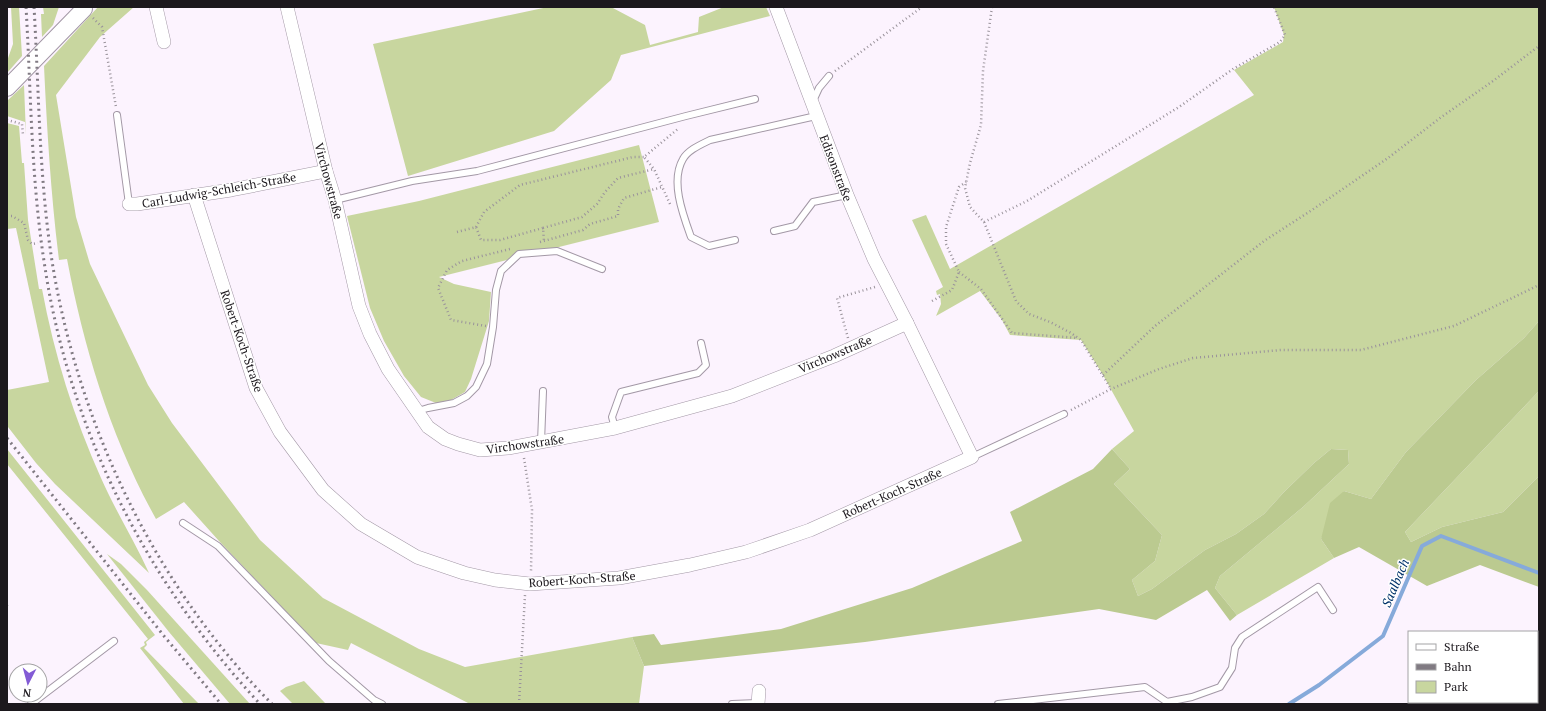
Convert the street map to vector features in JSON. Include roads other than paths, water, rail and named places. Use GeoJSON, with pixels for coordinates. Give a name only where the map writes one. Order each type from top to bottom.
{"type":"FeatureCollection","features":[{"type":"Feature","properties":{"kind":"street"},"geometry":{"type":"LineString","coordinates":[[156,7],[164,42]]}},
{"type":"Feature","properties":{"kind":"street","name":"Virchowstraße"},"geometry":{"type":"LineString","coordinates":[[287,7],[326,171],[335,200],[359,306],[370,334],[388,369],[428,426],[445,439],[480,450],[541,442],[616,428],[732,396],[834,356],[907,324]]}},
{"type":"Feature","properties":{"kind":"street","name":"Edisonstraße"},"geometry":{"type":"LineString","coordinates":[[776,7],[847,195],[874,259],[907,324]]}},
{"type":"Feature","properties":{"kind":"street"},"geometry":{"type":"LineString","coordinates":[[7,88],[85,9]]}},
{"type":"Feature","properties":{"kind":"street","name":"Carl-Ludwig-Schleich-Straße"},"geometry":{"type":"LineString","coordinates":[[129,204],[230,190],[326,171]]}},
{"type":"Feature","properties":{"kind":"street","name":"Robert-Koch-Straße"},"geometry":{"type":"LineString","coordinates":[[194,195],[256,388],[280,432],[323,490],[361,524],[417,557],[464,573],[495,580],[526,584],[544,584],[619,578],[690,565],[746,552],[810,530],[972,457]]}},
{"type":"Feature","properties":{"kind":"street"},"geometry":{"type":"LineString","coordinates":[[907,324],[972,457]]}},
{"type":"Feature","properties":{"kind":"lane"},"geometry":{"type":"LineString","coordinates":[[735,240],[709,246],[691,237],[682,211],[677,181],[679,168],[683,159],[696,147],[710,140],[814,110],[819,88],[829,76]]}},
{"type":"Feature","properties":{"kind":"lane"},"geometry":{"type":"LineString","coordinates":[[335,200],[412,181],[477,171],[755,99]]}},
{"type":"Feature","properties":{"kind":"lane","name":"Carl-Ludwig-Schleich-Straße"},"geometry":{"type":"LineString","coordinates":[[117,115],[129,204]]}},
{"type":"Feature","properties":{"kind":"lane"},"geometry":{"type":"LineString","coordinates":[[774,232],[795,226],[813,202],[847,195]]}},
{"type":"Feature","properties":{"kind":"lane"},"geometry":{"type":"LineString","coordinates":[[418,412],[428,408],[454,404],[476,387],[487,364],[493,327],[496,290],[501,271],[519,254],[557,251],[602,269]]}},
{"type":"Feature","properties":{"kind":"lane"},"geometry":{"type":"LineString","coordinates":[[616,428],[612,418],[621,392],[698,373],[706,365],[701,343]]}},
{"type":"Feature","properties":{"kind":"lane"},"geometry":{"type":"LineString","coordinates":[[541,442],[542,391]]}},
{"type":"Feature","properties":{"kind":"lane","name":"Robert-Koch-Straße"},"geometry":{"type":"LineString","coordinates":[[972,457],[1064,414]]}},
{"type":"Feature","properties":{"kind":"lane"},"geometry":{"type":"LineString","coordinates":[[183,523],[218,546],[329,661],[374,700],[382,704]]}},
{"type":"Feature","properties":{"kind":"lane"},"geometry":{"type":"LineString","coordinates":[[998,704],[1145,687],[1166,702],[1192,697],[1220,687],[1232,668],[1235,648],[1242,637],[1318,587],[1333,610]]}},
{"type":"Feature","properties":{"kind":"lane"},"geometry":{"type":"LineString","coordinates":[[31,704],[114,640]]}},
{"type":"Feature","properties":{"kind":"lane"},"geometry":{"type":"LineString","coordinates":[[732,704],[758,699]]}},
{"type":"Feature","properties":{"kind":"waterway","name":"Saalbach"},"geometry":{"type":"LineString","coordinates":[[1289,704],[1319,685],[1383,636],[1422,546],[1441,536],[1539,573]]}},
{"type":"Feature","properties":{"kind":"railway"},"geometry":{"type":"LineString","coordinates":[[26,7],[36,198],[44,261],[55,323],[72,383],[93,442],[118,499],[148,554],[182,606],[219,656],[260,704]]}},
{"type":"Feature","properties":{"kind":"railway"},"geometry":{"type":"LineString","coordinates":[[34,7],[44,198],[52,261],[64,322],[81,382],[102,442],[128,499],[158,555],[192,608],[230,658],[272,704]]}},
{"type":"Feature","properties":{"kind":"railway"},"geometry":{"type":"LineString","coordinates":[[7,438],[164,636],[221,704]]}}]}
